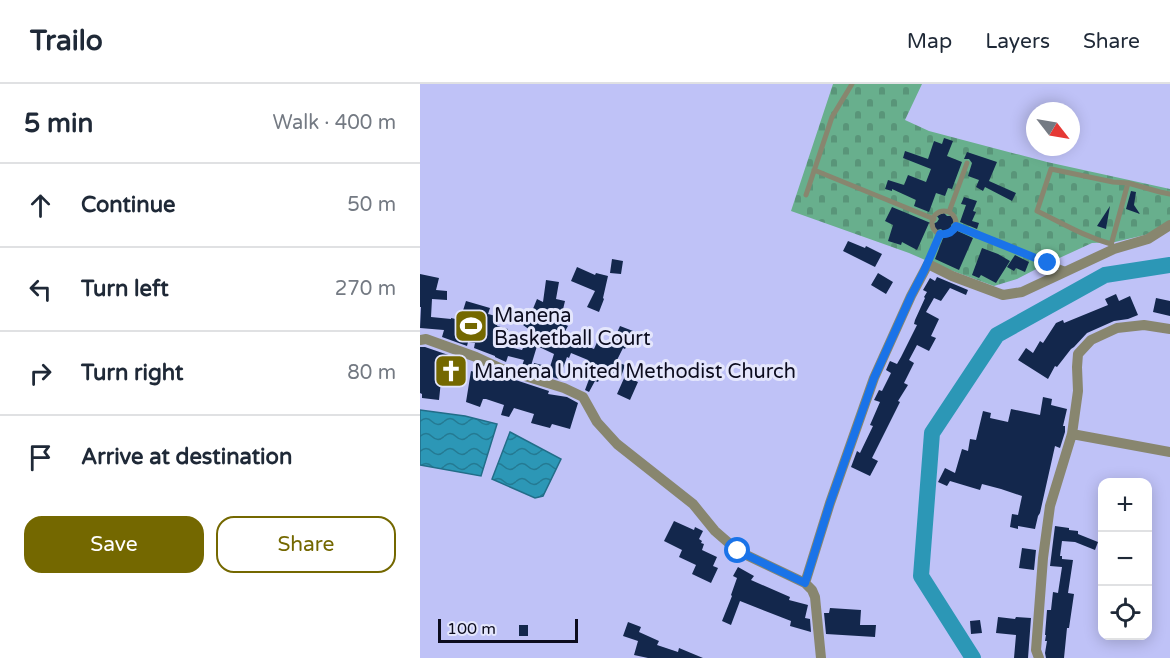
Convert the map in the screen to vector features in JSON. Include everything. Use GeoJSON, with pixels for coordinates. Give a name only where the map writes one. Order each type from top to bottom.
{"type":"FeatureCollection","features":[{"type":"Feature","properties":{"kind":"street"},"geometry":{"type":"LineString","coordinates":[[805,583],[830,503],[874,378],[928,264],[952,276],[1003,295],[1022,292],[1112,247],[1148,239],[1170,225]]}},
{"type":"Feature","properties":{"kind":"street"},"geometry":{"type":"LineString","coordinates":[[1039,658],[1036,650],[1043,558],[1050,506],[1072,434],[1078,391],[1078,354],[1091,340],[1117,328],[1144,325],[1170,329]]}},
{"type":"Feature","properties":{"kind":"street"},"geometry":{"type":"LineString","coordinates":[[420,340],[426,339],[502,369],[564,388],[583,398],[597,422],[617,444],[693,504],[715,531],[738,551],[805,583],[812,590],[815,597],[821,658]]}},
{"type":"Feature","properties":{"kind":"street"},"geometry":{"type":"LineString","coordinates":[[1072,434],[1170,452]]}},
{"type":"Feature","properties":{"kind":"lane"},"geometry":{"type":"LineString","coordinates":[[806,195],[832,117],[852,84]]}},
{"type":"Feature","properties":{"kind":"lane"},"geometry":{"type":"LineString","coordinates":[[949,212],[968,163]]}},
{"type":"Feature","properties":{"kind":"lane"},"geometry":{"type":"LineString","coordinates":[[1128,183],[1112,247],[1037,210],[1051,169],[1128,183],[1170,194]]}},
{"type":"Feature","properties":{"kind":"lane"},"geometry":{"type":"LineString","coordinates":[[814,170],[934,219]]}},
{"type":"Feature","properties":{"kind":"lane"},"geometry":{"type":"LineString","coordinates":[[940,212],[949,212],[955,218],[956,226],[949,234],[940,234],[933,228],[934,219],[940,212]]}},
{"type":"Feature","properties":{"kind":"lane"},"geometry":{"type":"LineString","coordinates":[[956,226],[1068,271]]}},
{"type":"Feature","properties":{"kind":"lane"},"geometry":{"type":"LineString","coordinates":[[928,264],[940,234]]}},
{"type":"Feature","properties":{"kind":"green space"},"geometry":{"type":"Polygon","coordinates":[[[833,84],[922,84],[905,120],[929,131],[1047,162],[1170,189],[1170,221],[1149,234],[1115,242],[1092,243],[1017,279],[994,286],[791,211],[833,84]]]}},
{"type":"Feature","properties":{"kind":"water"},"geometry":{"type":"Polygon","coordinates":[[[420,410],[465,416],[497,424],[481,476],[420,465],[420,410]]]}},
{"type":"Feature","properties":{"kind":"water"},"geometry":{"type":"Polygon","coordinates":[[[510,432],[561,459],[543,496],[535,498],[492,479],[510,432]]]}},
{"type":"Feature","properties":{"kind":"building"},"geometry":{"type":"Polygon","coordinates":[[[944,138],[953,141],[947,156],[962,162],[952,189],[948,188],[945,196],[936,193],[929,212],[914,206],[916,200],[892,189],[892,191],[885,189],[888,180],[904,185],[908,175],[926,182],[931,169],[903,158],[905,151],[928,159],[934,141],[942,144],[944,138]]]}},
{"type":"Feature","properties":{"kind":"building"},"geometry":{"type":"Polygon","coordinates":[[[967,152],[997,162],[989,181],[1016,193],[1012,201],[985,187],[983,191],[976,187],[979,180],[968,176],[972,163],[969,159],[964,159],[967,152]]]}},
{"type":"Feature","properties":{"kind":"building"},"geometry":{"type":"Polygon","coordinates":[[[1131,191],[1136,192],[1134,205],[1140,214],[1126,209],[1131,191]]]}},
{"type":"Feature","properties":{"kind":"building"},"geometry":{"type":"Polygon","coordinates":[[[964,197],[977,201],[972,221],[979,223],[977,229],[960,222],[966,205],[961,204],[964,197]]]}},
{"type":"Feature","properties":{"kind":"building"},"geometry":{"type":"Polygon","coordinates":[[[1110,206],[1106,229],[1097,226],[1110,206]]]}},
{"type":"Feature","properties":{"kind":"building"},"geometry":{"type":"Polygon","coordinates":[[[892,207],[933,224],[939,219],[937,216],[941,214],[951,216],[955,221],[951,225],[953,229],[973,238],[959,270],[935,259],[945,233],[929,223],[917,250],[902,242],[901,245],[888,241],[893,225],[885,221],[892,207]]]}},
{"type":"Feature","properties":{"kind":"building"},"geometry":{"type":"Polygon","coordinates":[[[848,241],[882,254],[875,267],[843,251],[848,241]]]}},
{"type":"Feature","properties":{"kind":"building"},"geometry":{"type":"Polygon","coordinates":[[[982,248],[1010,261],[996,283],[981,275],[979,278],[972,275],[982,248]]]}},
{"type":"Feature","properties":{"kind":"building"},"geometry":{"type":"Polygon","coordinates":[[[1015,255],[1029,262],[1025,272],[1016,268],[1014,271],[1007,267],[1015,255]]]}},
{"type":"Feature","properties":{"kind":"building"},"geometry":{"type":"Polygon","coordinates":[[[612,259],[623,261],[621,274],[610,273],[612,259]]]}},
{"type":"Feature","properties":{"kind":"building"},"geometry":{"type":"Polygon","coordinates":[[[577,267],[595,275],[596,273],[608,276],[599,312],[587,307],[595,291],[571,281],[577,267]]]}},
{"type":"Feature","properties":{"kind":"building"},"geometry":{"type":"Polygon","coordinates":[[[878,273],[893,282],[886,294],[871,285],[878,273]]]}},
{"type":"Feature","properties":{"kind":"building"},"geometry":{"type":"Polygon","coordinates":[[[420,274],[439,278],[436,290],[447,291],[447,300],[432,299],[431,317],[460,320],[466,301],[490,308],[488,314],[500,317],[497,326],[508,329],[505,346],[522,350],[530,330],[523,325],[530,316],[537,299],[543,302],[546,280],[559,282],[556,299],[565,301],[560,322],[568,326],[560,340],[581,348],[582,344],[594,349],[598,340],[611,346],[620,326],[633,331],[616,362],[625,365],[621,377],[603,371],[598,382],[595,381],[589,392],[585,390],[591,374],[583,369],[588,360],[571,353],[569,358],[567,357],[559,379],[533,371],[534,363],[550,367],[554,354],[537,346],[530,369],[522,366],[524,360],[508,356],[506,362],[474,348],[475,343],[468,342],[467,346],[442,337],[444,330],[420,328],[420,274]]]}},
{"type":"Feature","properties":{"kind":"building"},"geometry":{"type":"Polygon","coordinates":[[[937,277],[968,290],[966,295],[950,288],[941,301],[934,298],[926,312],[939,319],[931,336],[936,338],[929,351],[917,345],[909,360],[914,363],[904,383],[908,385],[898,401],[900,402],[872,458],[878,461],[870,476],[851,467],[857,451],[860,453],[873,426],[870,425],[880,402],[874,400],[879,390],[882,391],[891,373],[886,370],[889,363],[890,361],[897,364],[901,357],[917,325],[914,324],[915,320],[927,292],[923,290],[930,278],[935,281],[937,277]]]}},
{"type":"Feature","properties":{"kind":"building"},"geometry":{"type":"Polygon","coordinates":[[[1116,294],[1119,301],[1130,296],[1138,315],[1114,321],[1087,333],[1057,367],[1055,366],[1048,379],[1018,360],[1026,348],[1033,353],[1040,341],[1043,343],[1056,323],[1063,320],[1064,323],[1108,305],[1105,299],[1116,294]]]}},
{"type":"Feature","properties":{"kind":"building"},"geometry":{"type":"Polygon","coordinates":[[[1156,298],[1170,301],[1170,316],[1153,312],[1156,298]]]}},
{"type":"Feature","properties":{"kind":"building"},"geometry":{"type":"Polygon","coordinates":[[[420,347],[463,360],[455,385],[441,381],[439,400],[422,398],[420,393],[420,347]]]}},
{"type":"Feature","properties":{"kind":"building"},"geometry":{"type":"Polygon","coordinates":[[[471,371],[485,375],[486,371],[491,372],[549,391],[548,394],[567,397],[578,403],[570,429],[552,424],[550,428],[531,423],[534,414],[514,408],[509,417],[501,415],[504,405],[486,399],[483,399],[480,407],[466,402],[471,371]]]}},
{"type":"Feature","properties":{"kind":"building"},"geometry":{"type":"Polygon","coordinates":[[[625,376],[638,382],[630,400],[617,394],[625,376]]]}},
{"type":"Feature","properties":{"kind":"building"},"geometry":{"type":"Polygon","coordinates":[[[1043,397],[1052,399],[1051,405],[1067,409],[1063,426],[1065,426],[1065,432],[1060,448],[1055,446],[1035,529],[1010,527],[1012,514],[1018,515],[1022,496],[982,484],[980,490],[950,481],[947,486],[938,482],[945,468],[955,473],[962,449],[968,451],[970,439],[976,440],[983,411],[991,413],[990,418],[1008,422],[1011,409],[1040,415],[1043,397]]]}},
{"type":"Feature","properties":{"kind":"building"},"geometry":{"type":"Polygon","coordinates":[[[674,521],[694,530],[695,527],[703,531],[699,539],[704,544],[702,550],[717,557],[713,566],[718,568],[711,583],[692,574],[696,565],[679,557],[682,550],[664,541],[674,521]]]}},
{"type":"Feature","properties":{"kind":"building"},"geometry":{"type":"Polygon","coordinates":[[[1055,526],[1078,531],[1078,534],[1098,542],[1095,550],[1075,542],[1062,541],[1060,556],[1062,559],[1073,560],[1068,593],[1074,594],[1064,658],[1046,658],[1045,653],[1047,610],[1051,610],[1053,592],[1058,593],[1062,567],[1050,566],[1055,526]]]}},
{"type":"Feature","properties":{"kind":"building"},"geometry":{"type":"Polygon","coordinates":[[[1022,548],[1036,550],[1034,570],[1019,568],[1022,548]]]}},
{"type":"Feature","properties":{"kind":"building"},"geometry":{"type":"Polygon","coordinates":[[[738,567],[754,576],[751,580],[790,597],[789,600],[808,605],[805,618],[810,619],[811,632],[790,626],[791,621],[740,601],[731,625],[722,621],[732,596],[737,578],[733,576],[738,567]]]}},
{"type":"Feature","properties":{"kind":"building"},"geometry":{"type":"Polygon","coordinates":[[[830,608],[861,610],[860,625],[876,625],[875,637],[826,634],[824,613],[829,613],[830,608]]]}},
{"type":"Feature","properties":{"kind":"building"},"geometry":{"type":"Polygon","coordinates":[[[998,617],[1031,618],[1028,658],[1014,658],[1016,635],[996,633],[998,617]]]}},
{"type":"Feature","properties":{"kind":"building"},"geometry":{"type":"Polygon","coordinates":[[[980,620],[982,633],[971,634],[970,621],[980,620]]]}},
{"type":"Feature","properties":{"kind":"building"},"geometry":{"type":"Polygon","coordinates":[[[628,622],[641,627],[639,632],[659,641],[657,645],[678,652],[679,648],[703,658],[648,658],[634,655],[638,641],[623,636],[628,622]]]}},
{"type":"Feature","properties":{"kind":"building"},"geometry":{"type":"Polygon","coordinates":[[[519,625],[528,625],[528,636],[519,636],[519,625]]]}},
{"type":"Feature","properties":{"kind":"waterway"},"geometry":{"type":"LineString","coordinates":[[973,658],[921,576],[932,433],[997,335],[1105,275],[1170,265]]}},
{"type":"Feature","properties":{"kind":"place","name":"Manena Basketball Court"},"geometry":{"type":"Point","coordinates":[471,326]}},
{"type":"Feature","properties":{"kind":"place","name":"Manena United Methodist Church"},"geometry":{"type":"Point","coordinates":[451,371]}},
{"type":"Feature","properties":{"kind":"route"},"geometry":{"type":"LineString","coordinates":[[738,551],[805,583],[830,503],[874,378],[940,234],[949,234],[956,226],[1048,263]]}}]}
